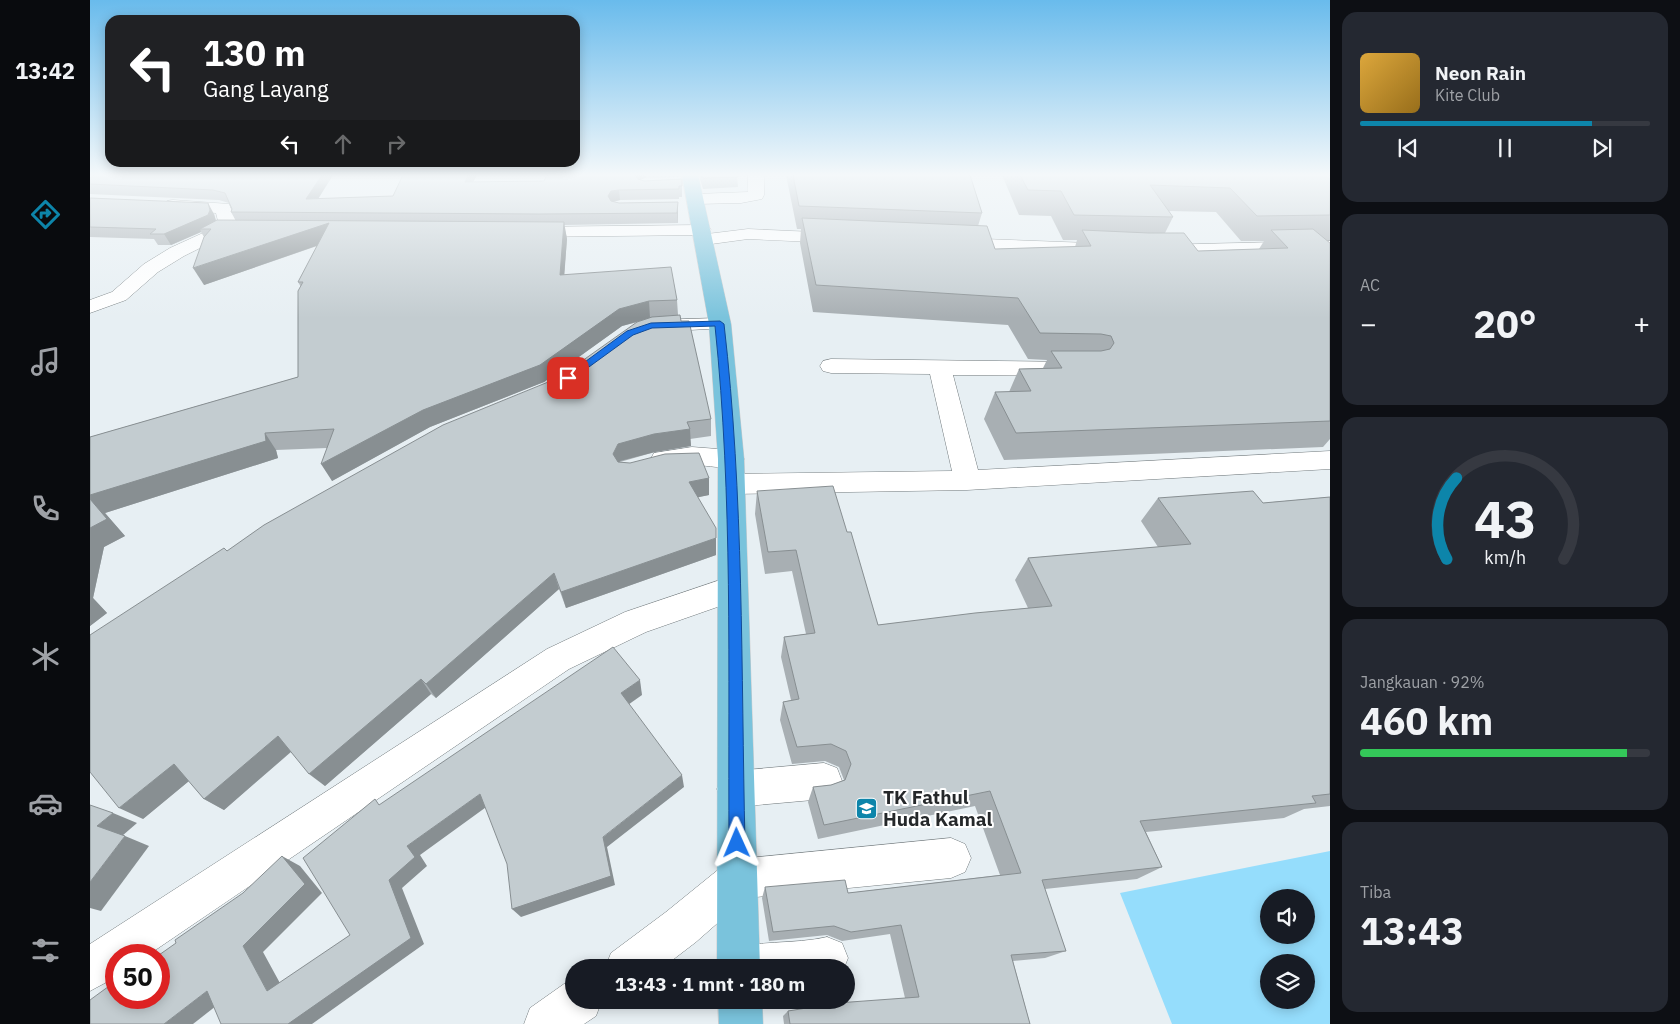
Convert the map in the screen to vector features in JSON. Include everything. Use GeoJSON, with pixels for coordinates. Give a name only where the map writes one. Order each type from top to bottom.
{"type":"FeatureCollection","features":[{"type":"Feature","properties":{"kind":"main road"},"geometry":{"type":"LineString","coordinates":[[696,223],[720,324],[731,462],[739,959]]}},
{"type":"Feature","properties":{"kind":"main road"},"geometry":{"type":"LineString","coordinates":[[740,1009],[741,1024]]}},
{"type":"Feature","properties":{"kind":"street"},"geometry":{"type":"LineString","coordinates":[[223,230],[227,223]]}},
{"type":"Feature","properties":{"kind":"street"},"geometry":{"type":"LineString","coordinates":[[511,232],[568,223]]}},
{"type":"Feature","properties":{"kind":"street"},"geometry":{"type":"LineString","coordinates":[[727,223],[748,234],[857,239]]}},
{"type":"Feature","properties":{"kind":"street"},"geometry":{"type":"LineString","coordinates":[[90,307],[119,296],[151,268],[177,252],[223,230],[253,230]]}},
{"type":"Feature","properties":{"kind":"street"},"geometry":{"type":"LineString","coordinates":[[937,243],[1106,250]]}},
{"type":"Feature","properties":{"kind":"street"},"geometry":{"type":"LineString","coordinates":[[1300,247],[1322,266]]}},
{"type":"Feature","properties":{"kind":"street"},"geometry":{"type":"LineString","coordinates":[[1146,251],[1330,247]]}},
{"type":"Feature","properties":{"kind":"street"},"geometry":{"type":"LineString","coordinates":[[630,333],[651,326],[720,324]]}},
{"type":"Feature","properties":{"kind":"street"},"geometry":{"type":"LineString","coordinates":[[831,366],[1087,369]]}},
{"type":"Feature","properties":{"kind":"street"},"geometry":{"type":"LineString","coordinates":[[939,366],[967,480]]}},
{"type":"Feature","properties":{"kind":"street"},"geometry":{"type":"LineString","coordinates":[[646,459],[692,456],[731,462],[967,480],[1330,460]]}},
{"type":"Feature","properties":{"kind":"street"},"geometry":{"type":"LineString","coordinates":[[90,969],[558,659],[636,622],[732,589]]}},
{"type":"Feature","properties":{"kind":"street"},"geometry":{"type":"LineString","coordinates":[[735,789],[824,782]]}},
{"type":"Feature","properties":{"kind":"street"},"geometry":{"type":"LineString","coordinates":[[638,959],[681,927],[738,879],[951,858]]}},
{"type":"Feature","properties":{"kind":"street"},"geometry":{"type":"LineString","coordinates":[[823,959],[827,958]]}},
{"type":"Feature","properties":{"kind":"street"},"geometry":{"type":"LineString","coordinates":[[546,1024],[567,1009]]}},
{"type":"Feature","properties":{"kind":"shaded area"},"geometry":{"type":"Polygon","coordinates":[[[1330,851],[1330,1024],[1172,1024],[1120,893],[1330,851]]]}},
{"type":"Feature","properties":{"kind":"building"},"geometry":{"type":"Polygon","coordinates":[[[90,223],[190,223],[164,234],[150,234],[156,229],[90,227],[90,223]]]}},
{"type":"Feature","properties":{"kind":"building"},"geometry":{"type":"Polygon","coordinates":[[[212,223],[564,223],[560,275],[671,267],[677,300],[649,301],[619,309],[540,365],[423,410],[321,464],[334,429],[265,433],[266,441],[90,495],[90,437],[298,377],[298,291],[303,282],[298,282],[329,223],[193,268],[204,237],[211,229],[200,229],[212,223]]]}},
{"type":"Feature","properties":{"kind":"building"},"geometry":{"type":"Polygon","coordinates":[[[803,223],[913,223],[987,226],[995,249],[1091,246],[1082,230],[1184,233],[1198,251],[1288,248],[1271,230],[1313,229],[1330,243],[1330,421],[1016,433],[995,392],[1031,391],[1019,369],[1062,368],[1051,351],[1101,351],[1110,349],[1114,343],[1111,336],[1101,334],[1040,333],[1018,298],[816,285],[803,223]]]}},
{"type":"Feature","properties":{"kind":"building"},"geometry":{"type":"Polygon","coordinates":[[[680,315],[681,321],[689,321],[711,419],[687,422],[690,429],[654,434],[618,444],[613,454],[618,462],[630,463],[665,454],[699,453],[709,478],[689,482],[716,528],[716,538],[561,592],[554,573],[426,684],[421,679],[309,774],[278,736],[204,799],[174,764],[119,808],[90,772],[90,635],[224,548],[227,551],[264,525],[443,425],[558,378],[637,322],[652,317],[680,315]]]}},
{"type":"Feature","properties":{"kind":"building"},"geometry":{"type":"Polygon","coordinates":[[[833,486],[847,532],[851,532],[878,625],[1052,606],[1028,558],[1191,544],[1158,498],[1253,491],[1263,503],[1330,497],[1330,794],[1312,796],[1316,803],[1140,821],[1162,867],[1042,880],[1066,951],[1011,955],[1030,1024],[790,1024],[788,1011],[800,1009],[855,1009],[855,1002],[919,997],[901,925],[851,932],[834,926],[773,932],[765,887],[845,880],[848,893],[1021,873],[990,791],[824,825],[813,787],[831,785],[845,780],[851,764],[846,751],[831,744],[797,747],[783,702],[799,699],[784,637],[815,633],[796,550],[768,552],[757,491],[833,486]]]}},
{"type":"Feature","properties":{"kind":"building"},"geometry":{"type":"Polygon","coordinates":[[[90,499],[107,519],[90,528],[90,499]]]}},
{"type":"Feature","properties":{"kind":"building"},"geometry":{"type":"Polygon","coordinates":[[[613,647],[640,680],[621,693],[682,775],[603,837],[611,876],[512,909],[507,864],[480,794],[407,846],[415,857],[389,880],[411,938],[288,1024],[221,1024],[207,991],[164,1024],[90,1024],[90,1000],[105,989],[105,1009],[170,1009],[170,947],[176,943],[175,940],[243,893],[282,856],[305,884],[243,946],[267,991],[350,935],[303,858],[375,799],[379,805],[613,647]]]}},
{"type":"Feature","properties":{"kind":"building"},"geometry":{"type":"Polygon","coordinates":[[[90,805],[113,813],[97,826],[125,836],[90,882],[90,805]]]}},
{"type":"Feature","properties":{"kind":"place","name":"TK Fathul Huda Kamal"},"geometry":{"type":"Point","coordinates":[867,808]}},
{"type":"Feature","properties":{"kind":"route"},"geometry":{"type":"LineString","coordinates":[[568,378],[630,333],[651,326],[720,324],[732,484],[737,843]]}}]}
